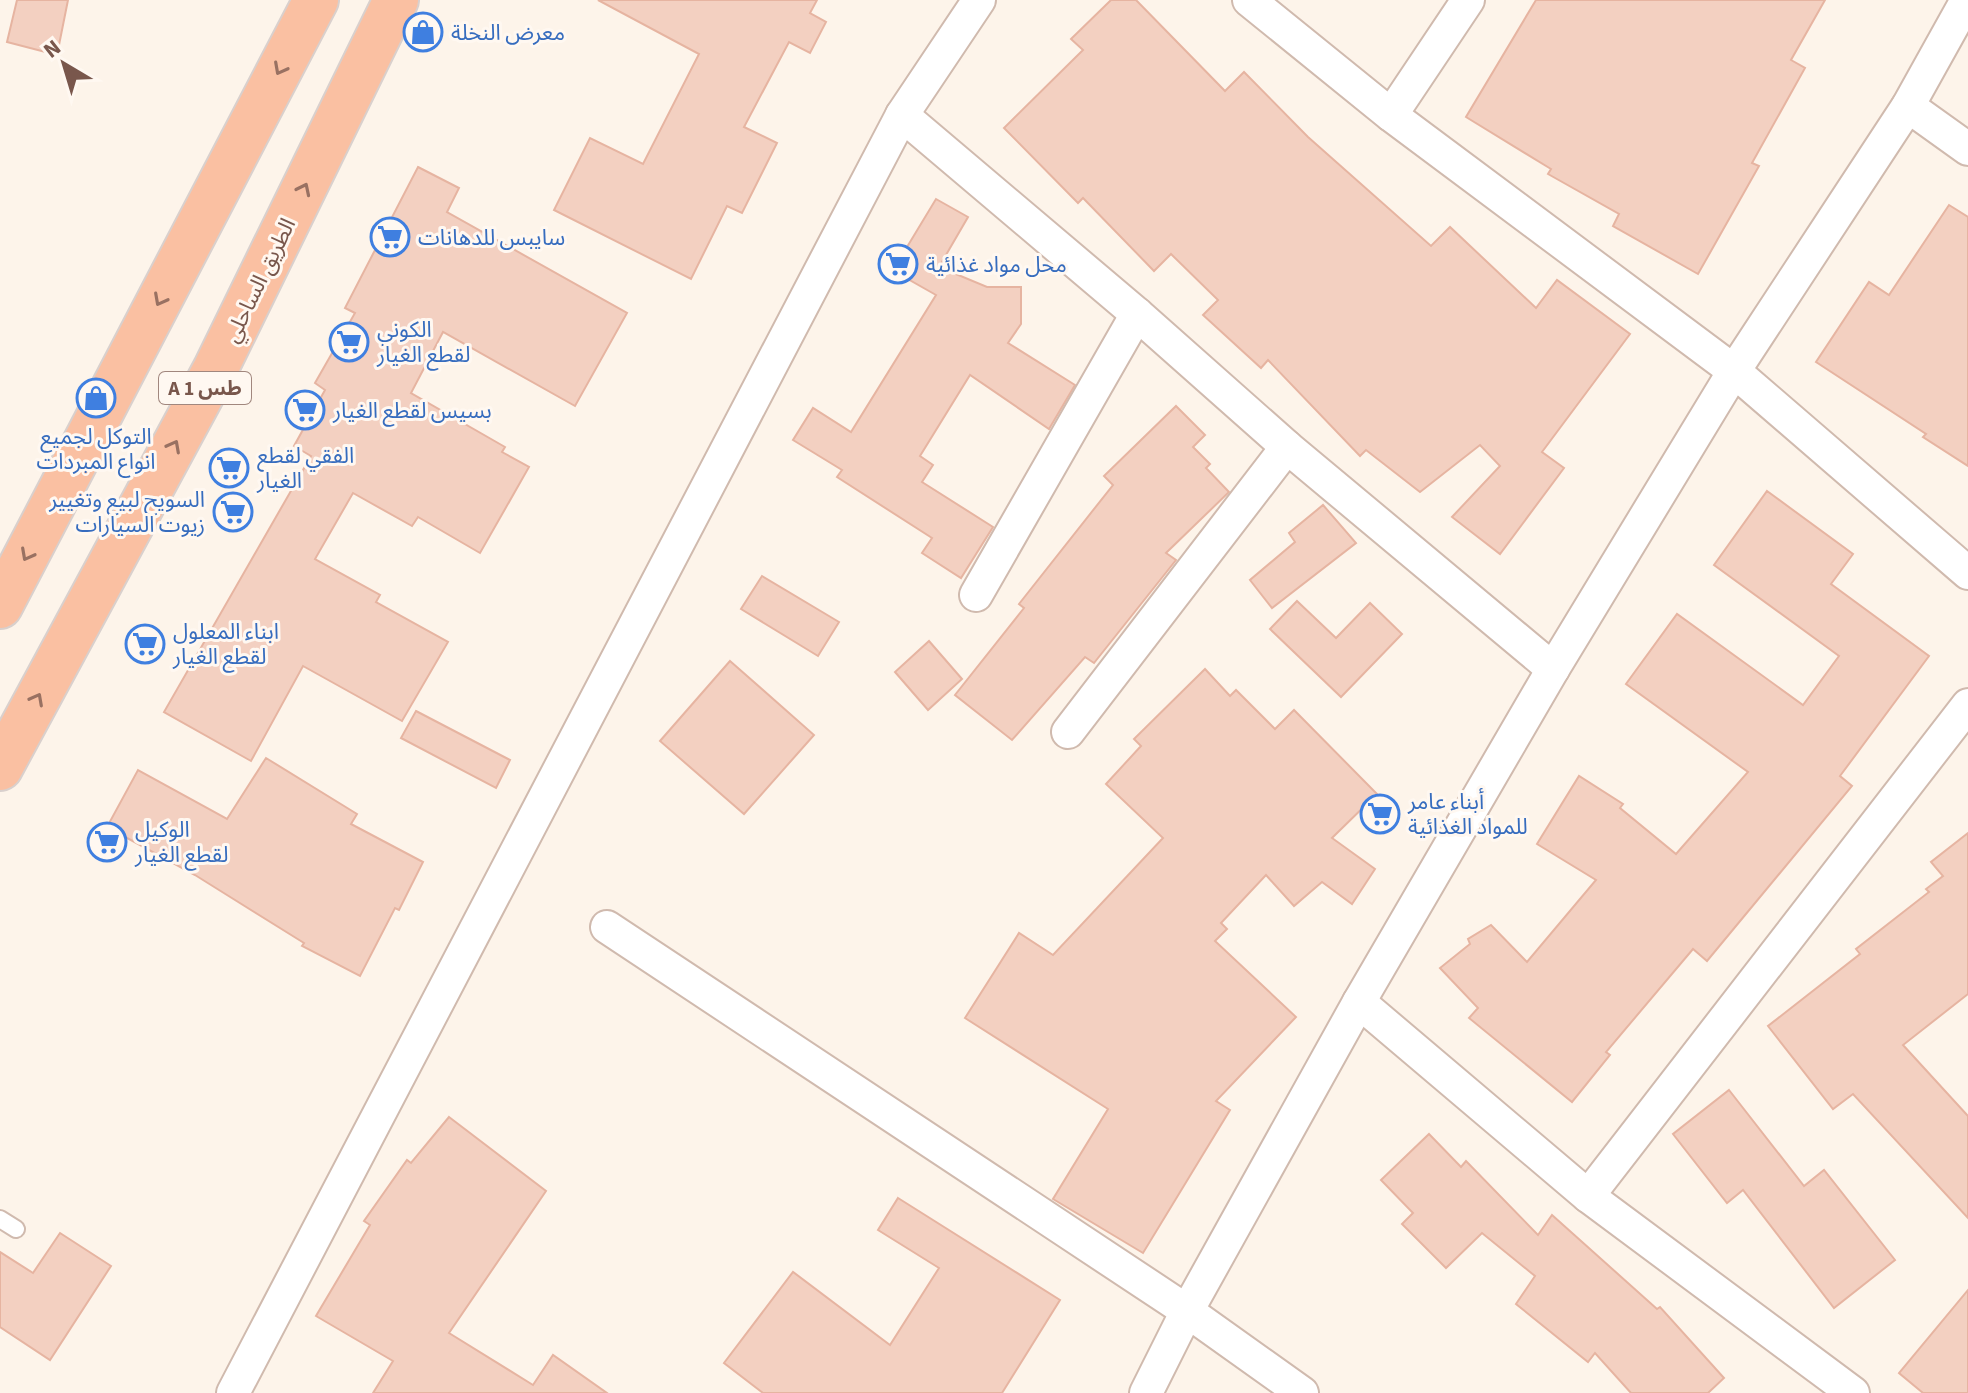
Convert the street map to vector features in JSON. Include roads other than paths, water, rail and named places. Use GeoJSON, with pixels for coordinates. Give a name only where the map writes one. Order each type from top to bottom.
{"type":"FeatureCollection","features":[{"type":"Feature","properties":{"kind":"highway","name":"A 1 طس"},"geometry":{"type":"LineString","coordinates":[[0,606],[316,0]]}},
{"type":"Feature","properties":{"kind":"highway","name":"الطريق الساحلي"},"geometry":{"type":"LineString","coordinates":[[0,768],[215,370],[396,0]]}},
{"type":"Feature","properties":{"kind":"street"},"geometry":{"type":"LineString","coordinates":[[233,1393],[902,115],[979,0]]}},
{"type":"Feature","properties":{"kind":"street"},"geometry":{"type":"LineString","coordinates":[[1249,0],[1391,115],[1734,371],[1968,573]]}},
{"type":"Feature","properties":{"kind":"street"},"geometry":{"type":"LineString","coordinates":[[1391,115],[1468,0]]}},
{"type":"Feature","properties":{"kind":"street"},"geometry":{"type":"LineString","coordinates":[[1146,1393],[1187,1311],[1359,1002],[1553,669],[1734,371],[1908,106],[1967,0]]}},
{"type":"Feature","properties":{"kind":"street"},"geometry":{"type":"LineString","coordinates":[[1908,106],[1968,149]]}},
{"type":"Feature","properties":{"kind":"street"},"geometry":{"type":"LineString","coordinates":[[902,115],[1137,314],[1287,447],[1553,669]]}},
{"type":"Feature","properties":{"kind":"street"},"geometry":{"type":"LineString","coordinates":[[976,595],[1137,314]]}},
{"type":"Feature","properties":{"kind":"street"},"geometry":{"type":"LineString","coordinates":[[1068,732],[1287,447]]}},
{"type":"Feature","properties":{"kind":"street"},"geometry":{"type":"LineString","coordinates":[[1588,1196],[1968,705]]}},
{"type":"Feature","properties":{"kind":"street"},"geometry":{"type":"LineString","coordinates":[[607,927],[1187,1311],[1302,1393]]}},
{"type":"Feature","properties":{"kind":"street"},"geometry":{"type":"LineString","coordinates":[[1359,1002],[1588,1196],[1853,1393]]}},
{"type":"Feature","properties":{"kind":"lane"},"geometry":{"type":"LineString","coordinates":[[0,1219],[16,1229]]}},
{"type":"Feature","properties":{"kind":"place","name":"معرض النخلة"},"geometry":{"type":"Point","coordinates":[423,32]}},
{"type":"Feature","properties":{"kind":"place","name":"سايبس للدهانات"},"geometry":{"type":"Point","coordinates":[390,237]}},
{"type":"Feature","properties":{"kind":"place","name":"محل مواد غذائية"},"geometry":{"type":"Point","coordinates":[898,264]}},
{"type":"Feature","properties":{"kind":"place","name":"الكوني لقطع الغيار"},"geometry":{"type":"Point","coordinates":[349,342]}},
{"type":"Feature","properties":{"kind":"place","name":"التوكل لجميع انواع المبردات"},"geometry":{"type":"Point","coordinates":[96,398]}},
{"type":"Feature","properties":{"kind":"place","name":"بسيس لقطع الغيار"},"geometry":{"type":"Point","coordinates":[305,410]}},
{"type":"Feature","properties":{"kind":"place","name":"الفقي لقطع الغيار"},"geometry":{"type":"Point","coordinates":[229,468]}},
{"type":"Feature","properties":{"kind":"place","name":"السويح لبيع وتغيير زيوت السيارات"},"geometry":{"type":"Point","coordinates":[233,512]}},
{"type":"Feature","properties":{"kind":"place","name":"ابناء المعلول لقطع الغيار"},"geometry":{"type":"Point","coordinates":[145,644]}},
{"type":"Feature","properties":{"kind":"place","name":"أبناء عامر للمواد الغذائية"},"geometry":{"type":"Point","coordinates":[1380,814]}},
{"type":"Feature","properties":{"kind":"place","name":"الوكيل لقطع الغيار"},"geometry":{"type":"Point","coordinates":[107,842]}}]}
